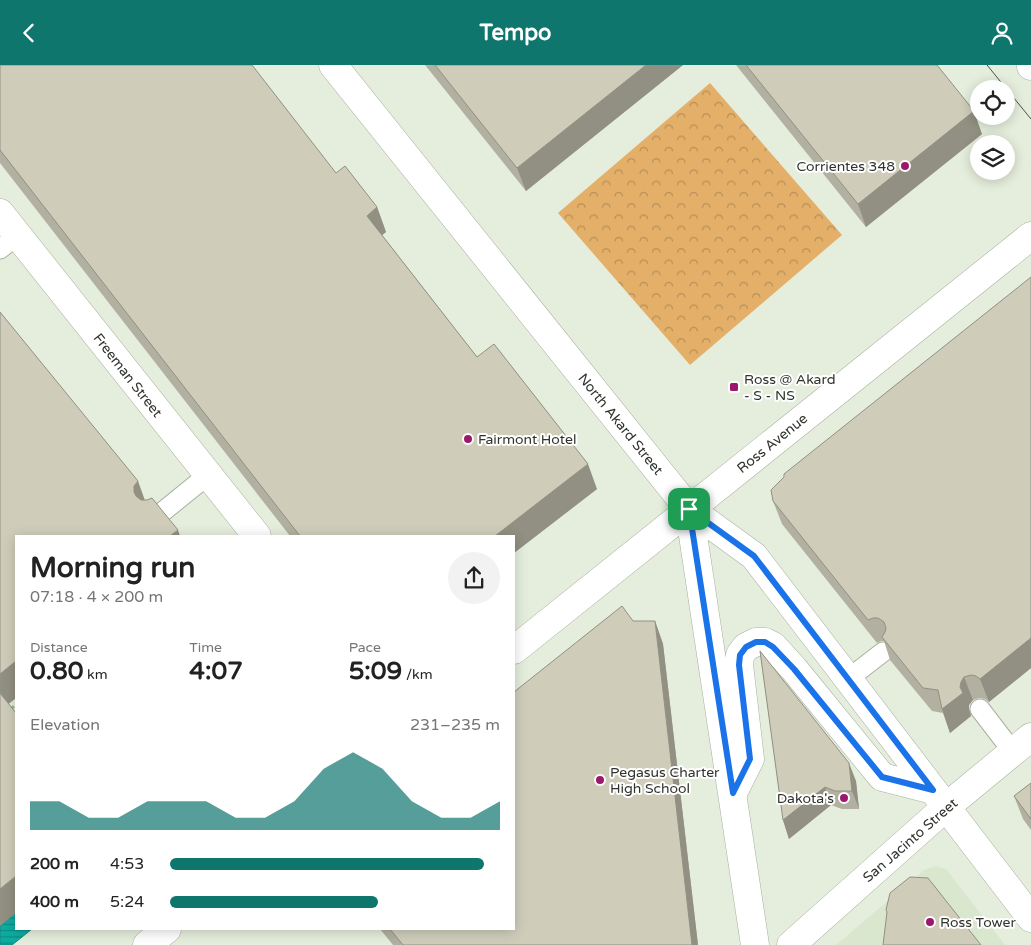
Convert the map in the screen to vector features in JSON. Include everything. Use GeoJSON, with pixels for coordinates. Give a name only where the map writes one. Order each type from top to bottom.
{"type":"FeatureCollection","features":[{"type":"Feature","properties":{"kind":"main road","name":"North Akard Street"},"geometry":{"type":"LineString","coordinates":[[333,65],[689,509],[755,945]]}},
{"type":"Feature","properties":{"kind":"main road","name":"Freeman Street"},"geometry":{"type":"LineString","coordinates":[[0,213],[9,242],[208,475],[256,535]]}},
{"type":"Feature","properties":{"kind":"main road","name":"Ross Avenue"},"geometry":{"type":"LineString","coordinates":[[515,649],[1031,236]]}},
{"type":"Feature","properties":{"kind":"main road"},"geometry":{"type":"LineString","coordinates":[[689,509],[754,556],[1031,918]]}},
{"type":"Feature","properties":{"kind":"main road"},"geometry":{"type":"LineString","coordinates":[[733,793],[750,759],[739,665],[740,655],[746,647],[756,642],[765,642],[773,647],[794,669],[882,777],[940,799]]}},
{"type":"Feature","properties":{"kind":"main road","name":"San Jacinto Street"},"geometry":{"type":"LineString","coordinates":[[791,945],[940,799],[1022,744]]}},
{"type":"Feature","properties":{"kind":"main road"},"geometry":{"type":"LineString","coordinates":[[147,945],[166,930]]}},
{"type":"Feature","properties":{"kind":"lane"},"geometry":{"type":"LineString","coordinates":[[155,518],[208,475]]}},
{"type":"Feature","properties":{"kind":"lane"},"geometry":{"type":"LineString","coordinates":[[848,679],[884,652]]}},
{"type":"Feature","properties":{"kind":"lane"},"geometry":{"type":"LineString","coordinates":[[980,709],[1022,744]]}},
{"type":"Feature","properties":{"kind":"shaded area"},"geometry":{"type":"Polygon","coordinates":[[[936,866],[946,869],[1005,945],[836,945],[924,870],[936,866]]]}},
{"type":"Feature","properties":{"kind":"green space"},"geometry":{"type":"Polygon","coordinates":[[[710,83],[842,235],[690,365],[558,213],[710,83]]]}},
{"type":"Feature","properties":{"kind":"water"},"geometry":{"type":"Polygon","coordinates":[[[15,914],[15,930],[31,930],[12,945],[0,945],[0,926],[15,914]]]}},
{"type":"Feature","properties":{"kind":"building"},"geometry":{"type":"Polygon","coordinates":[[[0,65],[252,65],[336,173],[345,166],[377,207],[367,216],[477,357],[494,344],[588,464],[496,535],[299,535],[0,150],[0,65]]]}},
{"type":"Feature","properties":{"kind":"building"},"geometry":{"type":"Polygon","coordinates":[[[435,65],[646,65],[517,168],[435,65]]]}},
{"type":"Feature","properties":{"kind":"building"},"geometry":{"type":"Polygon","coordinates":[[[746,65],[937,65],[970,106],[970,114],[858,204],[746,65]]]}},
{"type":"Feature","properties":{"kind":"building"},"geometry":{"type":"Polygon","coordinates":[[[1031,277],[1031,638],[980,679],[971,675],[964,677],[960,687],[963,693],[942,709],[938,690],[923,688],[882,637],[886,628],[884,622],[878,618],[868,620],[773,501],[771,490],[784,477],[784,474],[1031,277]]]}},
{"type":"Feature","properties":{"kind":"building"},"geometry":{"type":"Polygon","coordinates":[[[0,312],[138,481],[134,486],[136,496],[141,500],[152,498],[178,530],[171,535],[15,535],[15,662],[0,674],[0,312]]]}},
{"type":"Feature","properties":{"kind":"building"},"geometry":{"type":"Polygon","coordinates":[[[622,606],[633,621],[655,621],[692,945],[403,945],[391,930],[515,930],[515,691],[622,606]]]}},
{"type":"Feature","properties":{"kind":"building"},"geometry":{"type":"Polygon","coordinates":[[[760,651],[849,763],[852,791],[835,791],[825,787],[783,820],[760,651]]]}},
{"type":"Feature","properties":{"kind":"building"},"geometry":{"type":"Polygon","coordinates":[[[0,693],[15,712],[15,877],[0,889],[0,693]]]}},
{"type":"Feature","properties":{"kind":"building"},"geometry":{"type":"Polygon","coordinates":[[[1031,783],[1031,819],[1014,796],[1031,783]]]}},
{"type":"Feature","properties":{"kind":"building"},"geometry":{"type":"Polygon","coordinates":[[[910,877],[928,878],[981,945],[883,945],[886,910],[890,893],[910,877]]]}},
{"type":"Feature","properties":{"kind":"tram line"},"geometry":{"type":"LineString","coordinates":[[987,65],[1031,119]]}},
{"type":"Feature","properties":{"kind":"place","name":"Corrientes 348"},"geometry":{"type":"Point","coordinates":[905,166]}},
{"type":"Feature","properties":{"kind":"place","name":"Ross @ Akard - S - NS"},"geometry":{"type":"Point","coordinates":[734,387]}},
{"type":"Feature","properties":{"kind":"place","name":"Fairmont Hotel"},"geometry":{"type":"Point","coordinates":[468,439]}},
{"type":"Feature","properties":{"kind":"place","name":"Pegasus Charter High School"},"geometry":{"type":"Point","coordinates":[600,780]}},
{"type":"Feature","properties":{"kind":"place","name":"Dakota's"},"geometry":{"type":"Point","coordinates":[844,798]}},
{"type":"Feature","properties":{"kind":"place","name":"Ross Tower"},"geometry":{"type":"Point","coordinates":[930,922]}},
{"type":"Feature","properties":{"kind":"route"},"geometry":{"type":"LineString","coordinates":[[689,509],[754,556],[933,790],[882,777],[794,669],[773,647],[765,642],[756,642],[746,647],[740,655],[739,665],[750,759],[733,793],[689,509]]}}]}
